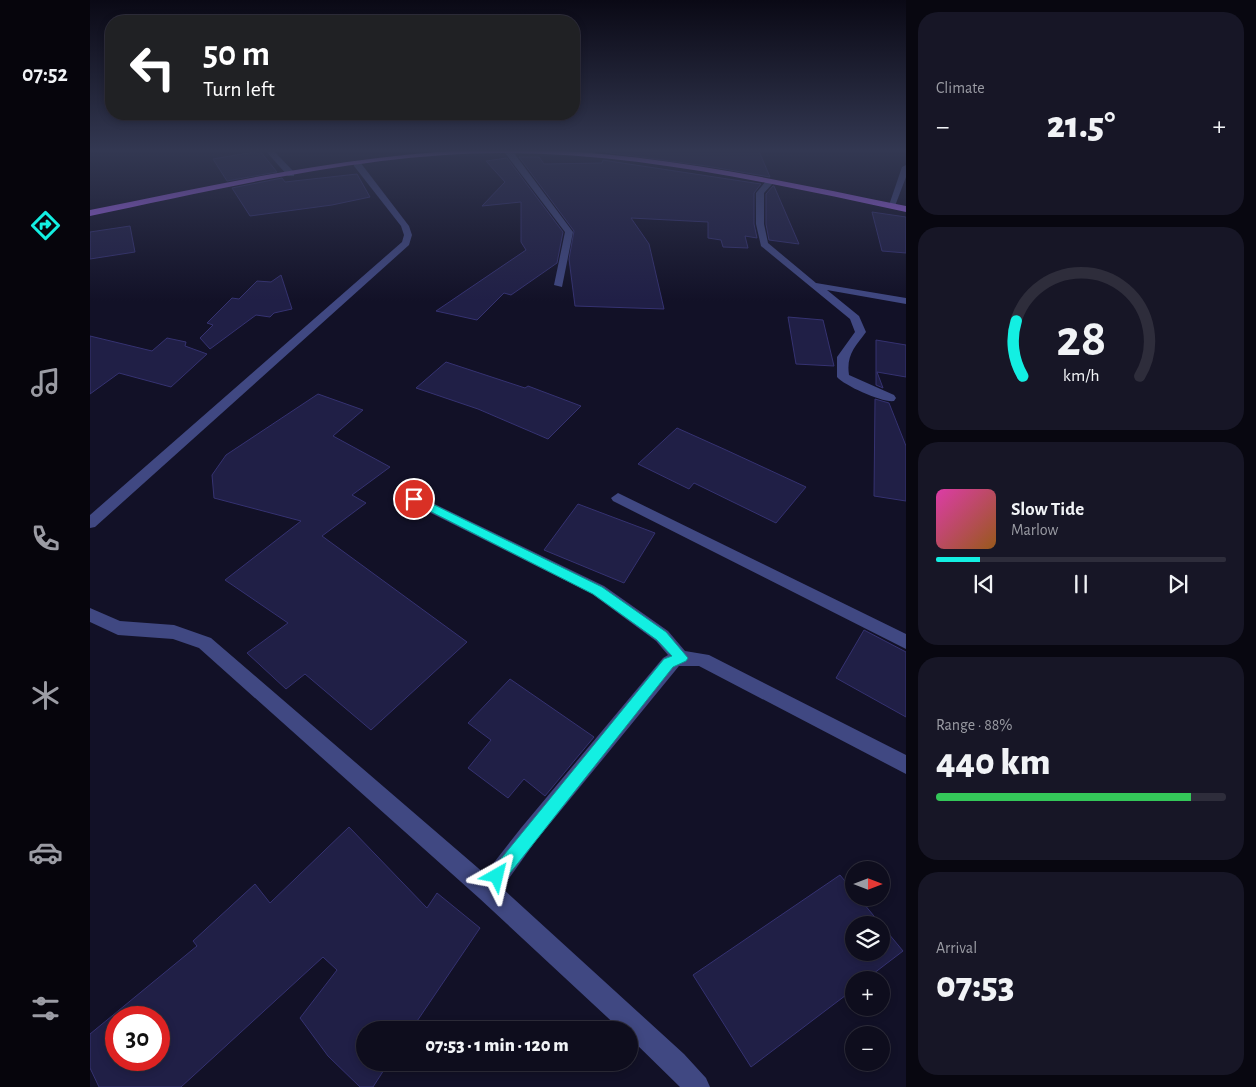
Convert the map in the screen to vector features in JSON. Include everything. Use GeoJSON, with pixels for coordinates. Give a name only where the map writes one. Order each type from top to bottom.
{"type":"FeatureCollection","features":[{"type":"Feature","properties":{"kind":"main road"},"geometry":{"type":"LineString","coordinates":[[90,213],[158,200]]}},
{"type":"Feature","properties":{"kind":"main road"},"geometry":{"type":"LineString","coordinates":[[858,200],[906,209]]}},
{"type":"Feature","properties":{"kind":"street"},"geometry":{"type":"LineString","coordinates":[[90,523],[406,243],[408,234],[404,226],[384,200]]}},
{"type":"Feature","properties":{"kind":"street"},"geometry":{"type":"LineString","coordinates":[[545,200],[569,232],[559,285]]}},
{"type":"Feature","properties":{"kind":"street"},"geometry":{"type":"LineString","coordinates":[[760,200],[760,224],[764,244],[813,285],[833,298],[855,318],[861,332],[846,347],[840,360],[843,377],[866,390],[890,398]]}},
{"type":"Feature","properties":{"kind":"street"},"geometry":{"type":"LineString","coordinates":[[891,206],[893,200]]}},
{"type":"Feature","properties":{"kind":"street"},"geometry":{"type":"LineString","coordinates":[[813,285],[906,301]]}},
{"type":"Feature","properties":{"kind":"street"},"geometry":{"type":"LineString","coordinates":[[618,498],[906,642]]}},
{"type":"Feature","properties":{"kind":"street"},"geometry":{"type":"LineString","coordinates":[[414,499],[598,590],[662,636],[681,658]]}},
{"type":"Feature","properties":{"kind":"street"},"geometry":{"type":"LineString","coordinates":[[90,614],[118,628],[174,632],[205,643],[486,890],[674,1063],[696,1087]]}},
{"type":"Feature","properties":{"kind":"street"},"geometry":{"type":"LineString","coordinates":[[486,890],[528,835],[669,663],[681,658],[704,660],[906,765]]}},
{"type":"Feature","properties":{"kind":"building"},"geometry":{"type":"Polygon","coordinates":[[[240,200],[357,200],[332,205],[250,216],[240,200]]]}},
{"type":"Feature","properties":{"kind":"building"},"geometry":{"type":"Polygon","coordinates":[[[488,200],[539,200],[563,232],[557,263],[511,295],[504,293],[477,320],[436,311],[526,250],[521,242],[521,202],[482,206],[488,200]]]}},
{"type":"Feature","properties":{"kind":"building"},"geometry":{"type":"Polygon","coordinates":[[[551,200],[754,200],[754,224],[757,238],[745,236],[748,248],[723,247],[721,240],[708,238],[708,222],[631,218],[649,244],[664,309],[575,306],[569,259],[574,231],[551,200]]]}},
{"type":"Feature","properties":{"kind":"building"},"geometry":{"type":"Polygon","coordinates":[[[766,200],[780,200],[799,244],[769,240],[766,224],[766,200]]]}},
{"type":"Feature","properties":{"kind":"building"},"geometry":{"type":"Polygon","coordinates":[[[872,212],[906,217],[906,253],[882,251],[872,212]]]}},
{"type":"Feature","properties":{"kind":"building"},"geometry":{"type":"Polygon","coordinates":[[[130,226],[135,252],[90,259],[90,232],[130,226]]]}},
{"type":"Feature","properties":{"kind":"building"},"geometry":{"type":"Polygon","coordinates":[[[281,275],[292,309],[274,313],[270,317],[256,315],[210,349],[200,338],[213,325],[207,323],[232,298],[239,299],[257,281],[271,282],[281,275]]]}},
{"type":"Feature","properties":{"kind":"building"},"geometry":{"type":"Polygon","coordinates":[[[788,317],[823,320],[834,366],[796,364],[788,317]]]}},
{"type":"Feature","properties":{"kind":"building"},"geometry":{"type":"Polygon","coordinates":[[[90,336],[152,351],[167,338],[186,342],[185,346],[207,354],[171,387],[119,373],[90,394],[90,336]]]}},
{"type":"Feature","properties":{"kind":"building"},"geometry":{"type":"Polygon","coordinates":[[[876,340],[906,345],[906,377],[877,372],[883,388],[876,385],[876,340]]]}},
{"type":"Feature","properties":{"kind":"building"},"geometry":{"type":"Polygon","coordinates":[[[446,362],[525,388],[528,386],[581,406],[548,439],[478,409],[416,388],[446,362]]]}},
{"type":"Feature","properties":{"kind":"building"},"geometry":{"type":"Polygon","coordinates":[[[318,394],[363,410],[333,436],[390,467],[352,495],[366,503],[322,536],[467,642],[371,730],[305,674],[286,689],[247,653],[288,623],[225,580],[301,521],[214,498],[212,475],[226,455],[318,394]]]}},
{"type":"Feature","properties":{"kind":"building"},"geometry":{"type":"Polygon","coordinates":[[[875,399],[889,403],[906,446],[906,501],[874,496],[875,399]]]}},
{"type":"Feature","properties":{"kind":"building"},"geometry":{"type":"Polygon","coordinates":[[[677,428],[806,487],[776,523],[694,483],[689,489],[638,464],[677,428]]]}},
{"type":"Feature","properties":{"kind":"building"},"geometry":{"type":"Polygon","coordinates":[[[578,504],[655,533],[624,583],[544,550],[578,504]]]}},
{"type":"Feature","properties":{"kind":"building"},"geometry":{"type":"Polygon","coordinates":[[[864,630],[906,652],[906,717],[836,678],[864,630]]]}},
{"type":"Feature","properties":{"kind":"building"},"geometry":{"type":"Polygon","coordinates":[[[510,679],[594,737],[545,796],[524,779],[508,798],[468,768],[491,740],[468,723],[510,679]]]}},
{"type":"Feature","properties":{"kind":"building"},"geometry":{"type":"Polygon","coordinates":[[[349,827],[427,908],[437,893],[480,928],[417,1021],[356,1021],[356,1071],[383,1071],[373,1087],[360,1087],[328,1056],[300,1018],[337,970],[323,957],[181,1087],[99,1087],[90,1068],[90,1034],[105,1022],[105,1071],[170,1071],[170,1006],[124,1006],[197,946],[193,941],[255,884],[270,903],[349,827]]]}},
{"type":"Feature","properties":{"kind":"building"},"geometry":{"type":"Polygon","coordinates":[[[840,875],[845,881],[845,906],[866,906],[874,916],[845,916],[845,961],[890,961],[877,971],[845,971],[845,996],[751,1067],[693,975],[840,875]]]}},
{"type":"Feature","properties":{"kind":"building"},"geometry":{"type":"Polygon","coordinates":[[[890,935],[903,951],[890,961],[890,935]]]}},
{"type":"Feature","properties":{"kind":"route"},"geometry":{"type":"LineString","coordinates":[[414,499],[598,590],[630,611],[662,636],[681,658],[669,663],[528,835],[497,876]]}}]}
